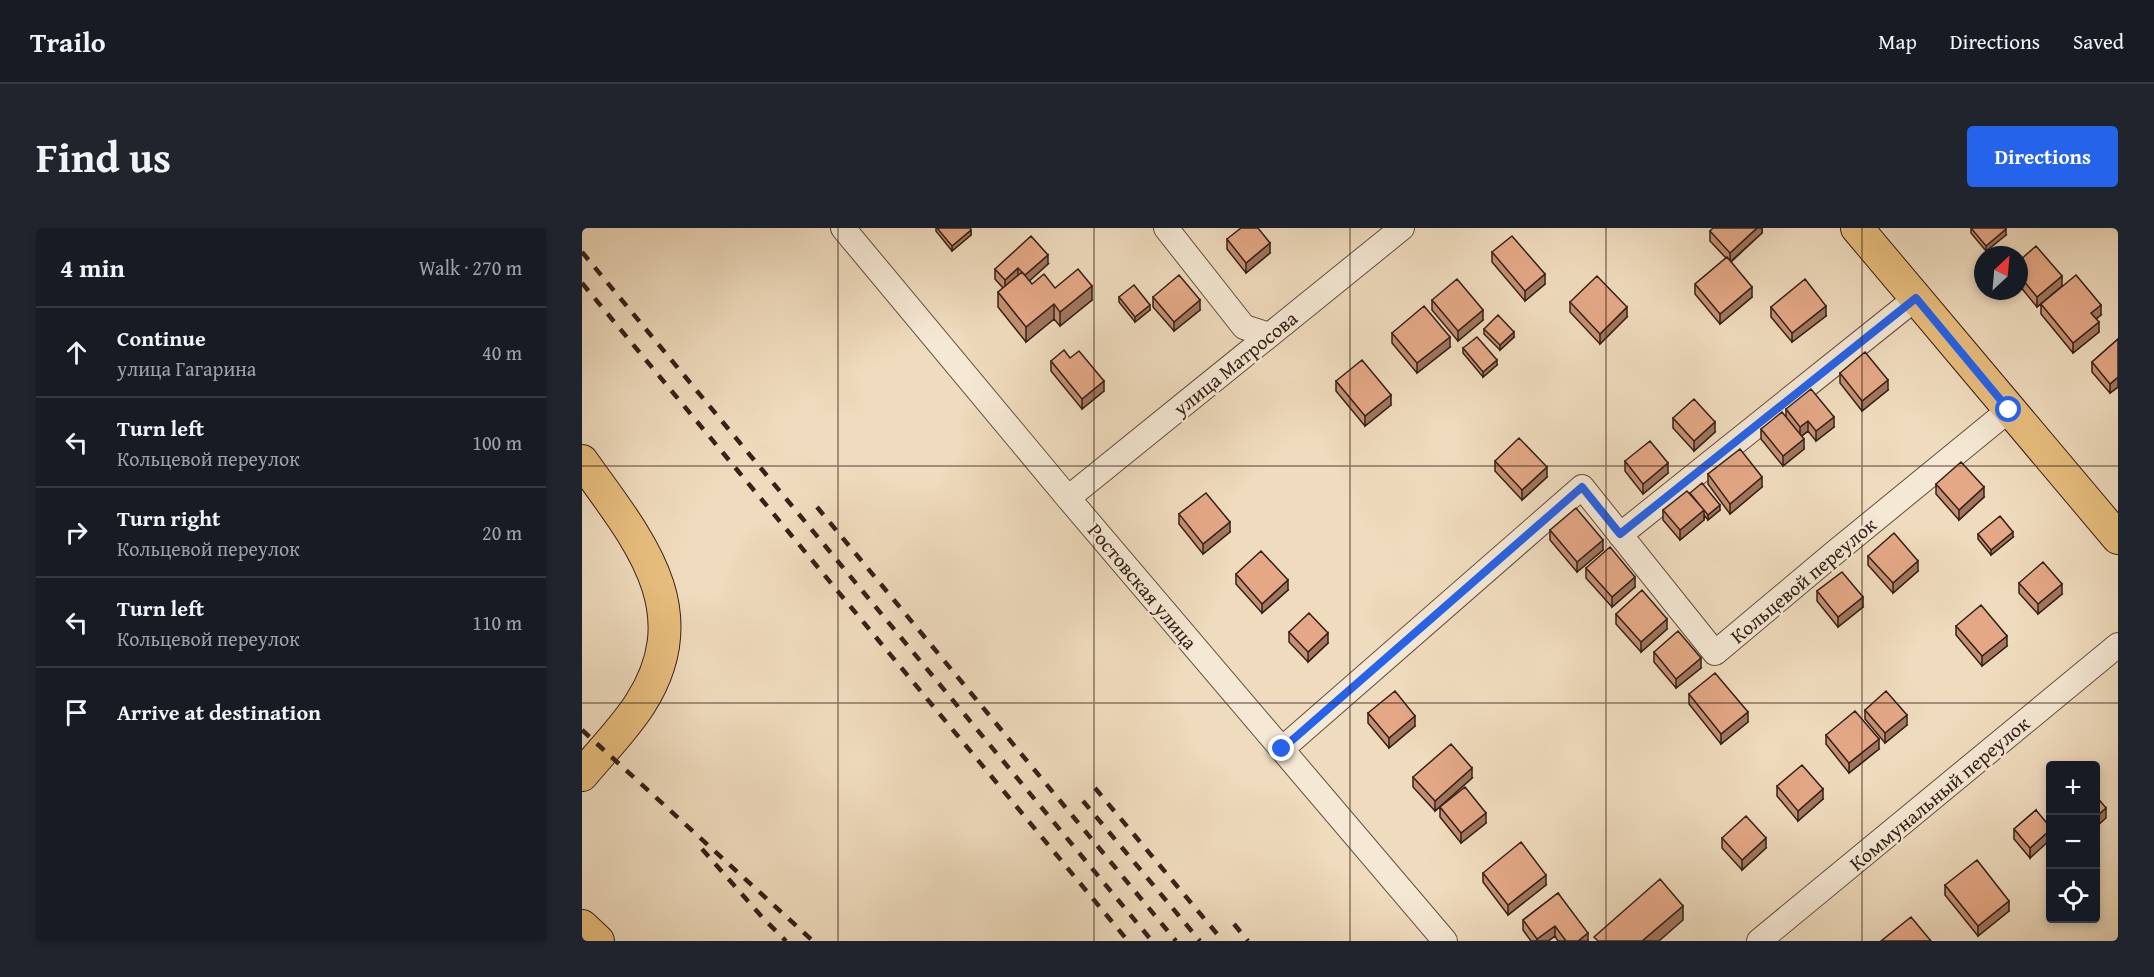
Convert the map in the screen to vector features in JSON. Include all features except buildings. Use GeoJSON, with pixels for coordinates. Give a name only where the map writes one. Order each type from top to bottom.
{"type":"FeatureCollection","features":[{"type":"Feature","properties":{"kind":"main road"},"geometry":{"type":"LineString","coordinates":[[1857,228],[2118,538]]}},
{"type":"Feature","properties":{"kind":"main road"},"geometry":{"type":"LineString","coordinates":[[582,461],[629,528],[647,559],[659,588],[665,611],[665,632],[662,655],[639,706],[582,775]]}},
{"type":"Feature","properties":{"kind":"main road"},"geometry":{"type":"LineString","coordinates":[[582,926],[598,941]]}},
{"type":"Feature","properties":{"kind":"street","name":"Ростовская улица"},"geometry":{"type":"LineString","coordinates":[[843,228],[1068,498],[1445,941]]}},
{"type":"Feature","properties":{"kind":"street"},"geometry":{"type":"LineString","coordinates":[[1166,228],[1244,327],[1269,335]]}},
{"type":"Feature","properties":{"kind":"street","name":"улица Матросова"},"geometry":{"type":"LineString","coordinates":[[1068,498],[1402,228]]}},
{"type":"Feature","properties":{"kind":"street"},"geometry":{"type":"LineString","coordinates":[[1620,534],[1916,298]]}},
{"type":"Feature","properties":{"kind":"street","name":"Кольцевой переулок"},"geometry":{"type":"LineString","coordinates":[[1282,749],[1582,487],[1715,653],[2009,410]]}},
{"type":"Feature","properties":{"kind":"street","name":"Коммунальный переулок"},"geometry":{"type":"LineString","coordinates":[[1759,941],[2118,645]]}},
{"type":"Feature","properties":{"kind":"railway"},"geometry":{"type":"LineString","coordinates":[[582,252],[1152,941]]}},
{"type":"Feature","properties":{"kind":"railway"},"geometry":{"type":"LineString","coordinates":[[582,283],[1128,941]]}},
{"type":"Feature","properties":{"kind":"railway"},"geometry":{"type":"LineString","coordinates":[[817,507],[1176,941]]}},
{"type":"Feature","properties":{"kind":"railway"},"geometry":{"type":"LineString","coordinates":[[582,730],[813,941]]}},
{"type":"Feature","properties":{"kind":"railway"},"geometry":{"type":"LineString","coordinates":[[1095,788],[1223,941]]}},
{"type":"Feature","properties":{"kind":"railway"},"geometry":{"type":"LineString","coordinates":[[1083,801],[1200,941]]}},
{"type":"Feature","properties":{"kind":"railway"},"geometry":{"type":"LineString","coordinates":[[702,849],[786,941]]}},
{"type":"Feature","properties":{"kind":"railway"},"geometry":{"type":"LineString","coordinates":[[1234,924],[1248,941]]}},
{"type":"Feature","properties":{"kind":"route"},"geometry":{"type":"LineString","coordinates":[[1282,749],[1582,487],[1620,534],[1916,298],[2009,410]]}}]}
